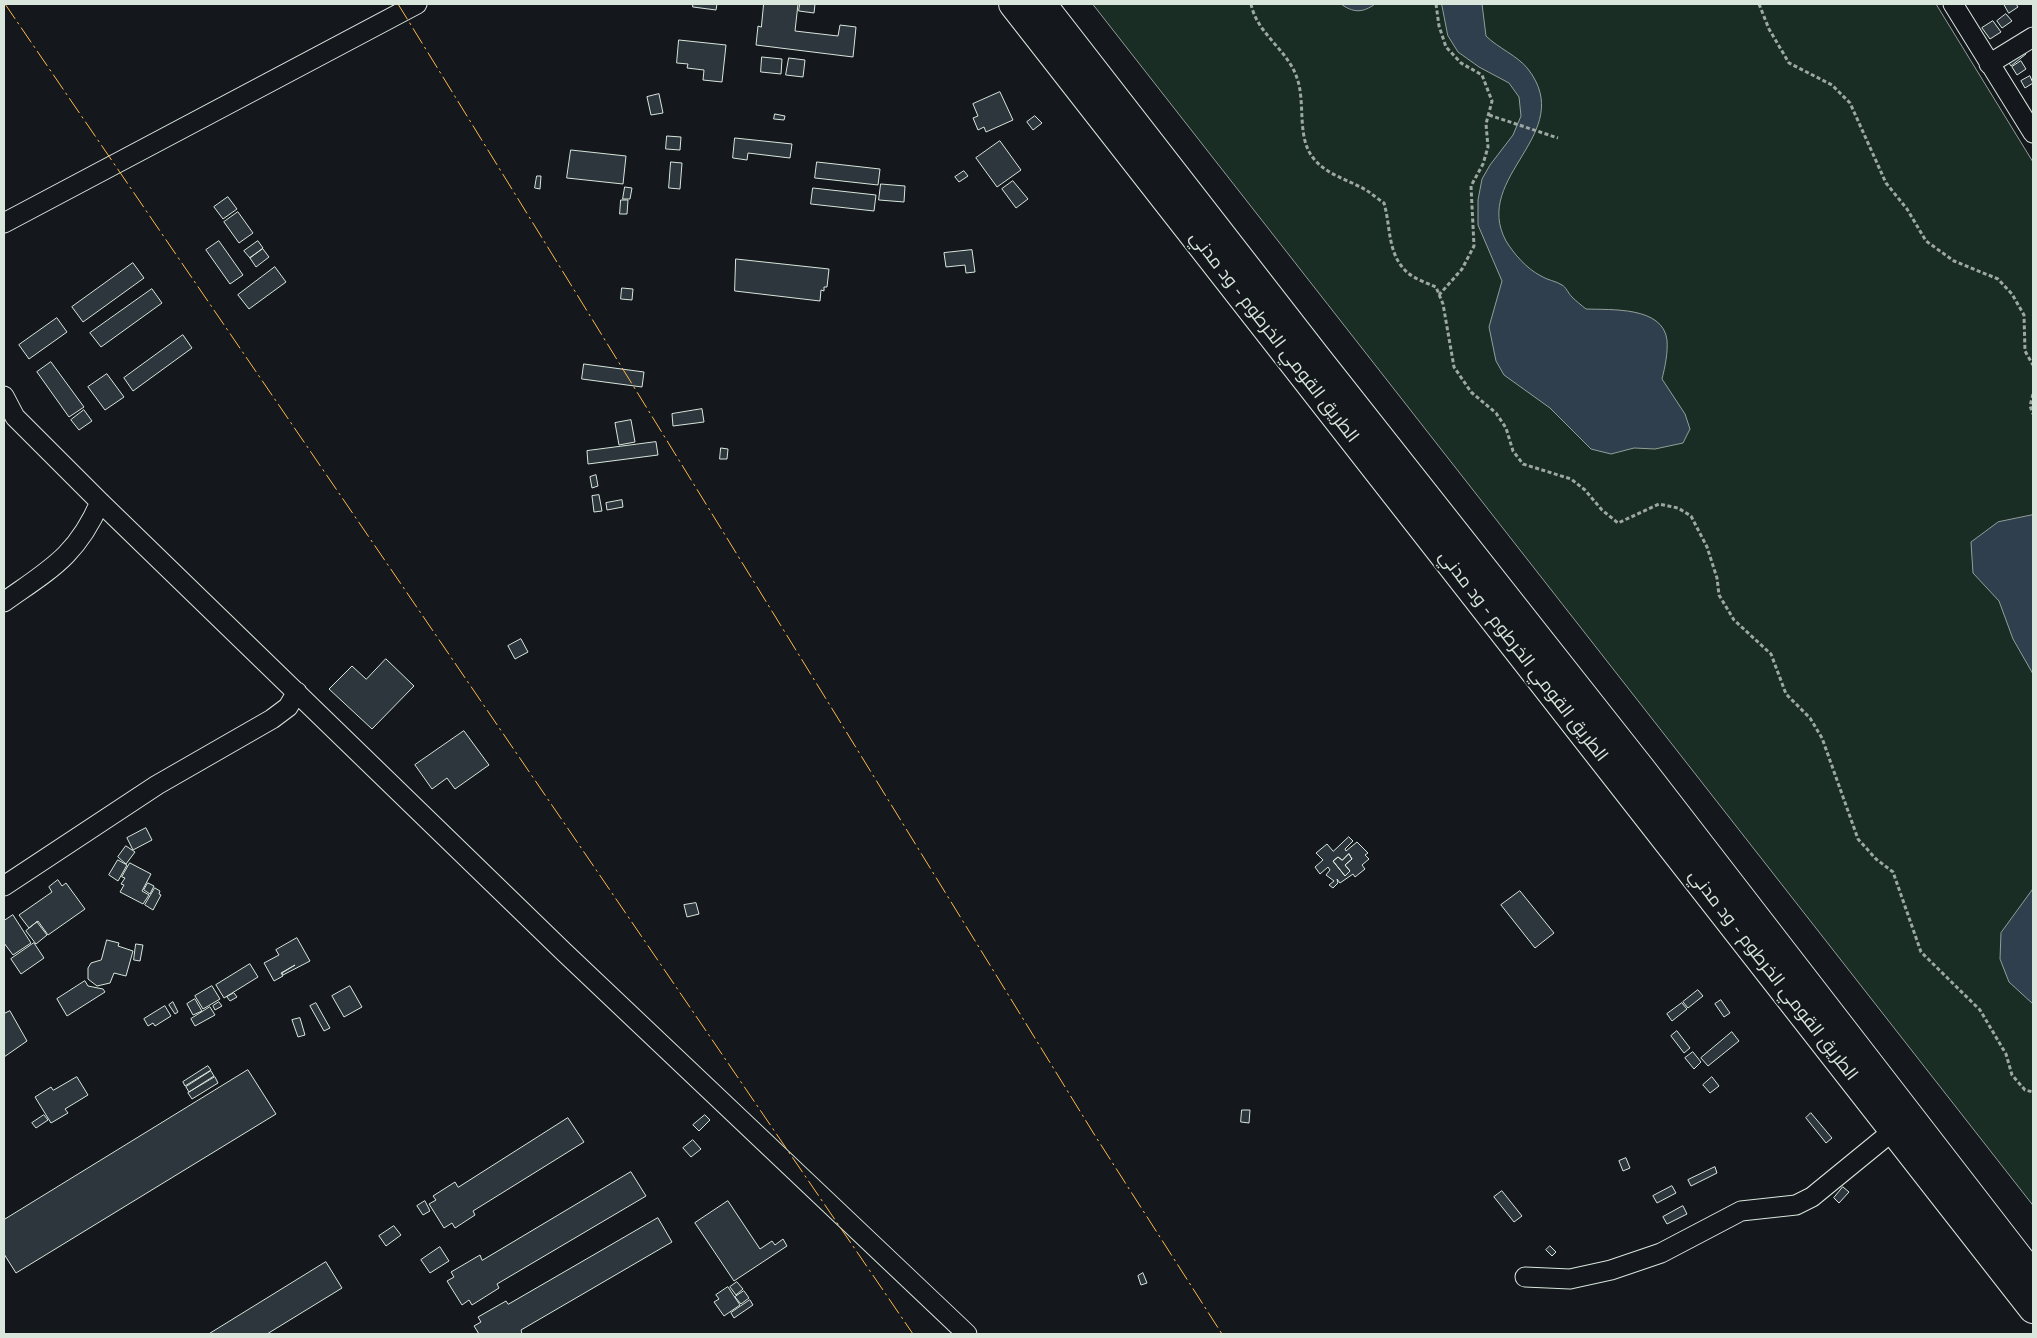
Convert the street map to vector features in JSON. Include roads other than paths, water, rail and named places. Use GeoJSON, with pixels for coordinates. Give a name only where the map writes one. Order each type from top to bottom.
{"type":"FeatureCollection","features":[{"type":"Feature","properties":{"kind":"highway","name":"الطريق القومي الخرطوم - ود مدني"},"geometry":{"type":"LineString","coordinates":[[1013,4],[2033,1309]]}},
{"type":"Feature","properties":{"kind":"highway","name":"الطريق القومي الخرطوم - ود مدني"},"geometry":{"type":"LineString","coordinates":[[1042,4],[1642,770],[2033,1276]]}},
{"type":"Feature","properties":{"kind":"street"},"geometry":{"type":"LineString","coordinates":[[4,223],[417,4]]}},
{"type":"Feature","properties":{"kind":"street"},"geometry":{"type":"LineString","coordinates":[[1953,4],[2033,133]]}},
{"type":"Feature","properties":{"kind":"street"},"geometry":{"type":"LineString","coordinates":[[1989,64],[2033,36]]}},
{"type":"Feature","properties":{"kind":"street"},"geometry":{"type":"LineString","coordinates":[[4,396],[15,417],[100,502],[564,952],[967,1334]]}},
{"type":"Feature","properties":{"kind":"street"},"geometry":{"type":"LineString","coordinates":[[4,602],[63,560],[90,525],[100,502]]}},
{"type":"Feature","properties":{"kind":"street"},"geometry":{"type":"LineString","coordinates":[[4,886],[157,785],[277,716],[288,707],[297,692]]}},
{"type":"Feature","properties":{"kind":"street"},"geometry":{"type":"LineString","coordinates":[[1525,1277],[1570,1279],[1611,1270],[1661,1253],[1740,1211],[1796,1205],[1812,1197],[1894,1130]]}},
{"type":"Feature","properties":{"kind":"water"},"geometry":{"type":"Polygon","coordinates":[[[1341,4],[1375,4],[1358,11],[1341,4]]]}},
{"type":"Feature","properties":{"kind":"water"},"geometry":{"type":"Polygon","coordinates":[[[1442,4],[1482,4],[1486,36],[1524,64],[1540,92],[1541,114],[1534,135],[1511,175],[1502,196],[1499,218],[1506,241],[1526,265],[1543,277],[1563,286],[1586,309],[1634,312],[1656,321],[1663,329],[1667,340],[1662,379],[1685,414],[1690,429],[1683,443],[1655,449],[1634,448],[1611,454],[1591,449],[1550,408],[1504,375],[1496,361],[1489,327],[1502,281],[1478,225],[1478,200],[1482,179],[1490,165],[1513,135],[1521,116],[1519,97],[1509,83],[1479,67],[1458,52],[1448,36],[1442,4]]]}},
{"type":"Feature","properties":{"kind":"water"},"geometry":{"type":"Polygon","coordinates":[[[2033,515],[2033,674],[2013,639],[1999,601],[1973,573],[1971,542],[1998,522],[2033,515]]]}},
{"type":"Feature","properties":{"kind":"water"},"geometry":{"type":"Polygon","coordinates":[[[2033,889],[2033,1004],[2009,982],[2000,959],[2001,933],[2033,889]]]}}]}
